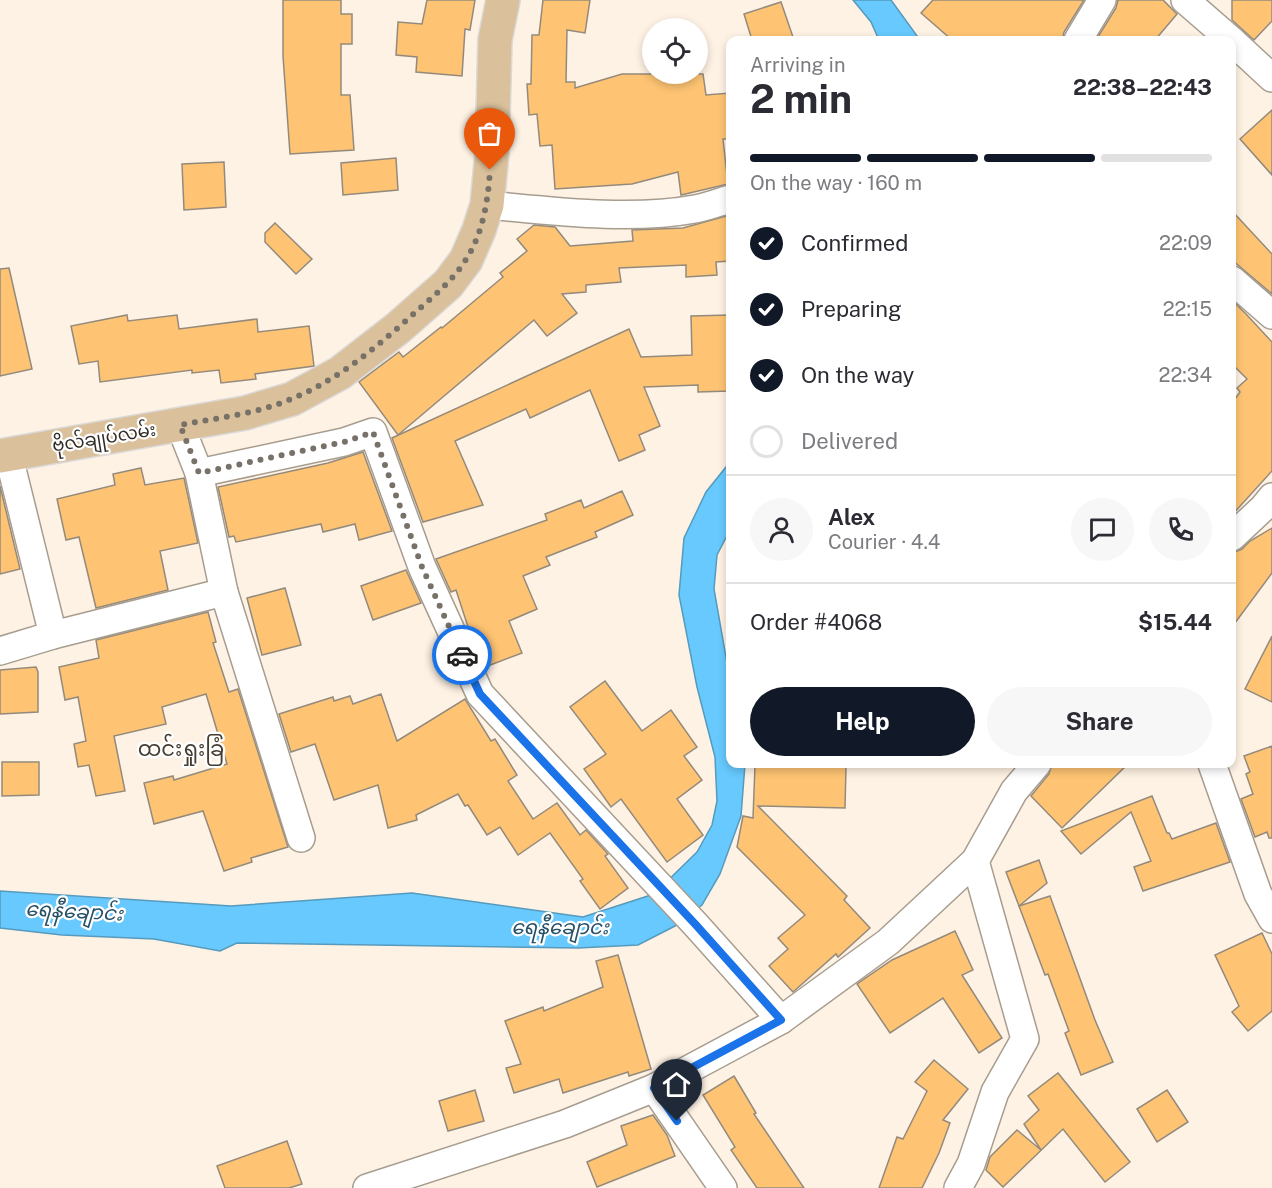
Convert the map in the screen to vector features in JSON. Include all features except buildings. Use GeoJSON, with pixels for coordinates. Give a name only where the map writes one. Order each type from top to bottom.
{"type":"FeatureCollection","features":[{"type":"Feature","properties":{"kind":"main road","name":"ဗိုလ်‌ချုပ်‌လမ်း"},"geometry":{"type":"LineString","coordinates":[[4,454],[245,413],[292,399],[340,373],[398,328],[448,284],[466,260],[487,204],[492,153],[495,40],[503,0]]}},
{"type":"Feature","properties":{"kind":"street"},"geometry":{"type":"LineString","coordinates":[[1080,36],[1102,0]]}},
{"type":"Feature","properties":{"kind":"street"},"geometry":{"type":"LineString","coordinates":[[1185,0],[1225,36]]}},
{"type":"Feature","properties":{"kind":"street"},"geometry":{"type":"LineString","coordinates":[[1236,46],[1272,78]]}},
{"type":"Feature","properties":{"kind":"street"},"geometry":{"type":"LineString","coordinates":[[487,204],[570,213],[650,214],[696,209],[726,200]]}},
{"type":"Feature","properties":{"kind":"street"},"geometry":{"type":"LineString","coordinates":[[1236,284],[1272,315]]}},
{"type":"Feature","properties":{"kind":"street"},"geometry":{"type":"LineString","coordinates":[[180,425],[199,473],[224,592],[301,838]]}},
{"type":"Feature","properties":{"kind":"street"},"geometry":{"type":"LineString","coordinates":[[199,473],[344,442],[373,432],[422,567],[480,694],[696,925],[781,1020]]}},
{"type":"Feature","properties":{"kind":"street"},"geometry":{"type":"LineString","coordinates":[[4,454],[53,635]]}},
{"type":"Feature","properties":{"kind":"street"},"geometry":{"type":"LineString","coordinates":[[1236,533],[1272,497]]}},
{"type":"Feature","properties":{"kind":"street"},"geometry":{"type":"LineString","coordinates":[[0,651],[53,635],[224,592]]}},
{"type":"Feature","properties":{"kind":"street"},"geometry":{"type":"LineString","coordinates":[[367,1188],[565,1124],[654,1088],[781,1020],[888,942],[975,861],[1014,791],[1034,768]]}},
{"type":"Feature","properties":{"kind":"street"},"geometry":{"type":"LineString","coordinates":[[1213,768],[1258,894],[1272,919]]}},
{"type":"Feature","properties":{"kind":"street"},"geometry":{"type":"LineString","coordinates":[[958,1188],[971,1164],[995,1092],[1025,1039],[975,861]]}},
{"type":"Feature","properties":{"kind":"street"},"geometry":{"type":"LineString","coordinates":[[654,1088],[723,1188]]}},
{"type":"Feature","properties":{"kind":"water"},"geometry":{"type":"Polygon","coordinates":[[[853,0],[891,0],[917,36],[877,36],[871,22],[853,0]]]}},
{"type":"Feature","properties":{"kind":"water","name":"ရေနီချောင်း"},"geometry":{"type":"Polygon","coordinates":[[[726,467],[726,538],[717,555],[714,589],[726,657],[726,768],[745,768],[741,816],[720,874],[702,905],[675,926],[638,945],[578,948],[237,943],[220,951],[154,939],[62,935],[0,928],[0,891],[231,906],[412,893],[583,917],[654,894],[697,852],[712,825],[717,801],[715,757],[697,687],[679,595],[684,538],[706,492],[726,467]]]}},
{"type":"Feature","properties":{"kind":"way so far"},"geometry":{"type":"LineString","coordinates":[[462,655],[422,567],[373,432],[344,442],[199,473],[180,425],[245,413],[292,399],[340,373],[398,328],[448,284],[466,260],[487,204],[490,170]]}},
{"type":"Feature","properties":{"kind":"district","name":"ထင်းရှုးခြံ"},"geometry":{"type":"Point","coordinates":[181,748]}},
{"type":"Feature","properties":{"kind":"route"},"geometry":{"type":"LineString","coordinates":[[462,655],[480,694],[696,925],[781,1020],[654,1088],[677,1121]]}}]}
